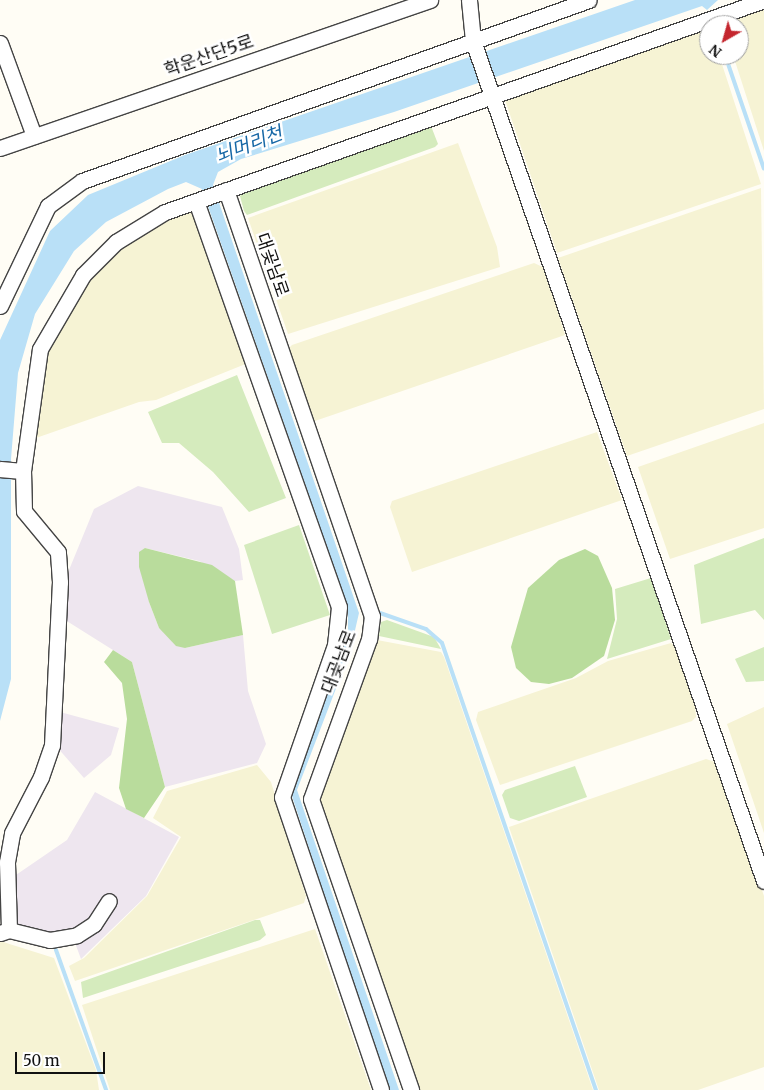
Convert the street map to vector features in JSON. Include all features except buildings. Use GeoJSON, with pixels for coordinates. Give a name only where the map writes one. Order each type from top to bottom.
{"type":"FeatureCollection","features":[{"type":"Feature","properties":{"kind":"street","name":"학운산단5로"},"geometry":{"type":"LineString","coordinates":[[0,148],[430,0]]}},
{"type":"Feature","properties":{"kind":"street"},"geometry":{"type":"LineString","coordinates":[[469,0],[473,41],[764,881]]}},
{"type":"Feature","properties":{"kind":"street"},"geometry":{"type":"LineString","coordinates":[[0,306],[48,206],[82,181],[589,0]]}},
{"type":"Feature","properties":{"kind":"street"},"geometry":{"type":"LineString","coordinates":[[109,901],[94,924],[77,935],[36,939],[5,932],[7,862],[12,833],[41,777],[52,745],[60,582],[58,552],[24,510],[23,471],[40,349],[70,294],[121,237],[151,218],[492,95],[764,0]]}},
{"type":"Feature","properties":{"kind":"street"},"geometry":{"type":"LineString","coordinates":[[0,43],[34,136]]}},
{"type":"Feature","properties":{"kind":"street","name":"대곶남로"},"geometry":{"type":"LineString","coordinates":[[226,190],[372,616],[368,639],[311,799],[410,1090]]}},
{"type":"Feature","properties":{"kind":"street","name":"대곶남로"},"geometry":{"type":"LineString","coordinates":[[196,201],[339,607],[339,633],[282,797],[381,1090]]}},
{"type":"Feature","properties":{"kind":"street"},"geometry":{"type":"LineString","coordinates":[[0,470],[23,471]]}},
{"type":"Feature","properties":{"kind":"shaded area"},"geometry":{"type":"Polygon","coordinates":[[[764,8],[764,151],[736,65],[749,65],[749,15],[747,15],[764,8]]]}},
{"type":"Feature","properties":{"kind":"shaded area"},"geometry":{"type":"Polygon","coordinates":[[[699,31],[699,65],[722,65],[761,184],[557,253],[505,100],[699,31]]]}},
{"type":"Feature","properties":{"kind":"shaded area"},"geometry":{"type":"Polygon","coordinates":[[[458,143],[497,247],[500,267],[288,334],[248,218],[458,143]]]}},
{"type":"Feature","properties":{"kind":"shaded area"},"geometry":{"type":"Polygon","coordinates":[[[761,188],[764,409],[627,456],[558,258],[761,188]]]}},
{"type":"Feature","properties":{"kind":"shaded area"},"geometry":{"type":"Polygon","coordinates":[[[188,210],[193,213],[248,363],[156,400],[139,402],[36,438],[48,348],[86,280],[137,232],[188,210]]]}},
{"type":"Feature","properties":{"kind":"shaded area"},"geometry":{"type":"Polygon","coordinates":[[[534,263],[545,268],[565,335],[312,422],[288,349],[292,345],[534,263]]]}},
{"type":"Feature","properties":{"kind":"shaded area"},"geometry":{"type":"Polygon","coordinates":[[[764,423],[764,528],[670,559],[638,467],[764,423]]]}},
{"type":"Feature","properties":{"kind":"shaded area"},"geometry":{"type":"Polygon","coordinates":[[[597,432],[622,500],[412,572],[390,507],[392,501],[597,432]]]}},
{"type":"Feature","properties":{"kind":"shaded area"},"geometry":{"type":"Polygon","coordinates":[[[138,486],[222,507],[239,549],[243,580],[235,581],[199,561],[145,548],[149,602],[159,628],[185,648],[243,635],[248,691],[266,744],[257,763],[165,787],[132,662],[62,618],[69,570],[94,509],[138,486]]]}},
{"type":"Feature","properties":{"kind":"shaded area"},"geometry":{"type":"Polygon","coordinates":[[[377,640],[441,652],[444,657],[593,1090],[418,1090],[318,797],[377,640]]]}},
{"type":"Feature","properties":{"kind":"shaded area"},"geometry":{"type":"Polygon","coordinates":[[[671,643],[676,647],[695,705],[696,717],[692,721],[500,785],[476,720],[478,712],[576,678],[608,661],[671,643]]]}},
{"type":"Feature","properties":{"kind":"shaded area"},"geometry":{"type":"Polygon","coordinates":[[[764,707],[764,833],[727,724],[764,707]]]}},
{"type":"Feature","properties":{"kind":"shaded area"},"geometry":{"type":"Polygon","coordinates":[[[60,712],[119,728],[111,755],[84,778],[56,746],[60,712]]]}},
{"type":"Feature","properties":{"kind":"shaded area"},"geometry":{"type":"Polygon","coordinates":[[[706,759],[718,763],[764,896],[764,1067],[698,1090],[599,1090],[509,827],[706,759]]]}},
{"type":"Feature","properties":{"kind":"shaded area"},"geometry":{"type":"Polygon","coordinates":[[[257,765],[271,782],[306,896],[304,903],[75,981],[69,966],[84,958],[147,896],[181,837],[153,818],[167,791],[257,765]]]}},
{"type":"Feature","properties":{"kind":"shaded area"},"geometry":{"type":"Polygon","coordinates":[[[95,792],[179,837],[146,896],[81,959],[71,932],[24,931],[12,916],[13,877],[67,840],[95,792]]]}},
{"type":"Feature","properties":{"kind":"shaded area"},"geometry":{"type":"Polygon","coordinates":[[[315,929],[371,1090],[110,1090],[82,1005],[315,929]]]}},
{"type":"Feature","properties":{"kind":"shaded area"},"geometry":{"type":"Polygon","coordinates":[[[0,941],[54,958],[96,1070],[99,1090],[0,1090],[0,941]]]}},
{"type":"Feature","properties":{"kind":"green space"},"geometry":{"type":"Polygon","coordinates":[[[431,126],[438,144],[435,147],[247,215],[244,211],[240,196],[245,191],[431,126]]]}},
{"type":"Feature","properties":{"kind":"green space"},"geometry":{"type":"Polygon","coordinates":[[[237,375],[286,498],[249,512],[213,472],[179,443],[162,443],[148,412],[237,375]]]}},
{"type":"Feature","properties":{"kind":"green space"},"geometry":{"type":"Polygon","coordinates":[[[299,525],[330,615],[272,634],[244,545],[299,525]]]}},
{"type":"Feature","properties":{"kind":"green space"},"geometry":{"type":"Polygon","coordinates":[[[764,538],[764,620],[755,610],[701,624],[694,565],[764,538]]]}},
{"type":"Feature","properties":{"kind":"green space"},"geometry":{"type":"Polygon","coordinates":[[[145,548],[212,565],[235,581],[243,635],[185,648],[176,646],[159,628],[149,602],[139,567],[139,552],[145,548]]]}},
{"type":"Feature","properties":{"kind":"green space"},"geometry":{"type":"Polygon","coordinates":[[[585,549],[598,556],[612,588],[615,620],[604,656],[572,678],[549,684],[531,682],[516,668],[511,647],[528,588],[559,560],[585,549]]]}},
{"type":"Feature","properties":{"kind":"green space"},"geometry":{"type":"Polygon","coordinates":[[[651,578],[671,639],[607,659],[617,619],[615,589],[651,578]]]}},
{"type":"Feature","properties":{"kind":"green space"},"geometry":{"type":"Polygon","coordinates":[[[387,620],[434,637],[441,649],[379,636],[381,622],[387,620]]]}},
{"type":"Feature","properties":{"kind":"green space"},"geometry":{"type":"Polygon","coordinates":[[[764,647],[764,681],[746,682],[735,659],[764,647]]]}},
{"type":"Feature","properties":{"kind":"green space"},"geometry":{"type":"Polygon","coordinates":[[[113,650],[132,662],[165,787],[144,818],[126,809],[119,788],[127,719],[122,683],[104,662],[113,650]]]}},
{"type":"Feature","properties":{"kind":"green space"},"geometry":{"type":"Polygon","coordinates":[[[575,766],[587,797],[519,821],[510,818],[502,795],[505,790],[575,766]]]}},
{"type":"Feature","properties":{"kind":"green space"},"geometry":{"type":"Polygon","coordinates":[[[255,920],[260,920],[266,935],[260,940],[83,998],[81,982],[255,920]]]}},
{"type":"Feature","properties":{"kind":"water","name":"뇌머리천"},"geometry":{"type":"Polygon","coordinates":[[[635,0],[718,0],[707,10],[702,6],[394,112],[241,159],[218,172],[213,185],[359,613],[350,652],[297,790],[399,1090],[388,1090],[292,796],[292,783],[348,630],[348,607],[202,189],[186,182],[168,189],[106,222],[74,251],[35,314],[18,373],[11,459],[11,679],[0,721],[0,340],[50,231],[88,195],[185,155],[635,0]]]}},
{"type":"Feature","properties":{"kind":"waterway"},"geometry":{"type":"LineString","coordinates":[[728,65],[764,169]]}},
{"type":"Feature","properties":{"kind":"waterway"},"geometry":{"type":"LineString","coordinates":[[380,613],[426,629],[442,643],[596,1090]]}},
{"type":"Feature","properties":{"kind":"waterway"},"geometry":{"type":"LineString","coordinates":[[56,950],[106,1090]]}}]}
